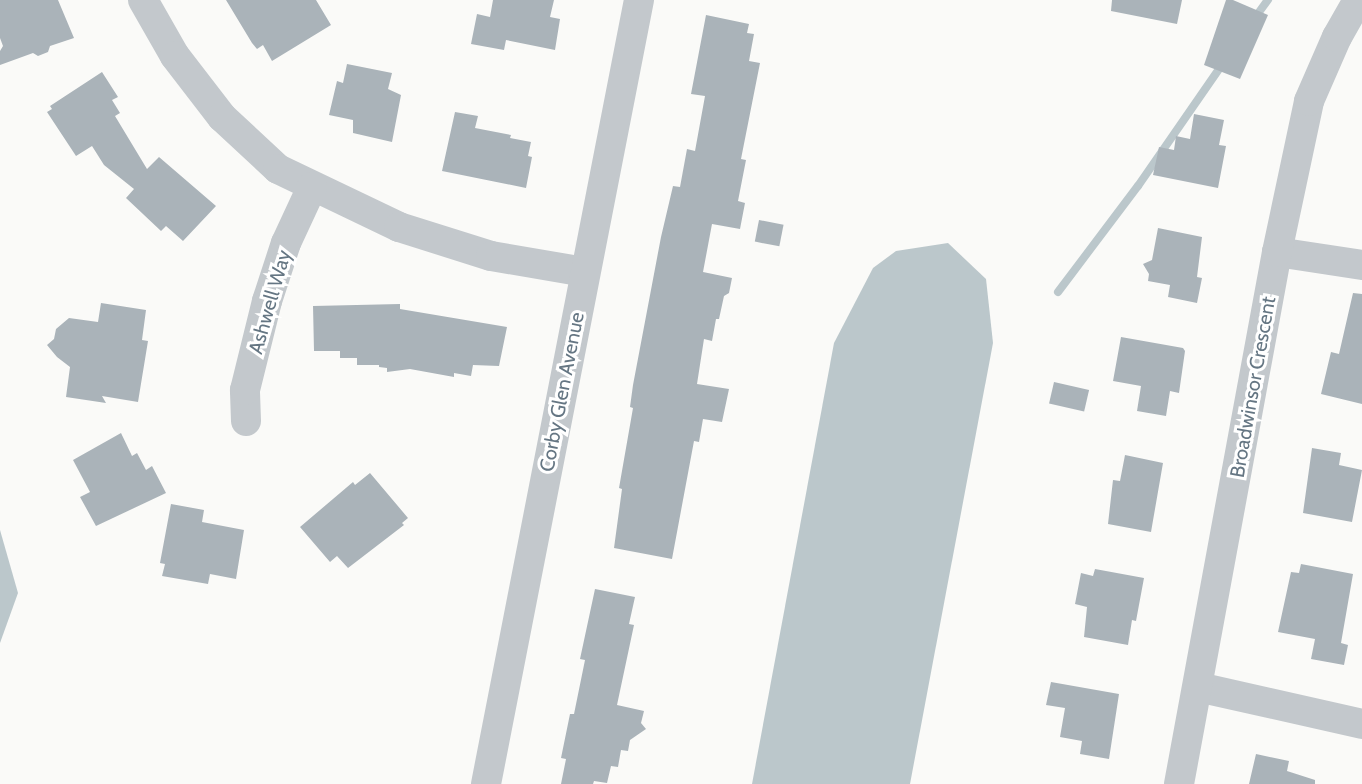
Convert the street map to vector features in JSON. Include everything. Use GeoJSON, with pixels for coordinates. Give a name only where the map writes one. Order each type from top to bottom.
{"type":"FeatureCollection","features":[{"type":"Feature","properties":{"kind":"street"},"geometry":{"type":"LineString","coordinates":[[143,0],[175,56],[222,117],[278,169],[399,227],[491,256],[585,272]]}},
{"type":"Feature","properties":{"kind":"street","name":"Corby Glen Avenue"},"geometry":{"type":"LineString","coordinates":[[486,784],[639,0]]}},
{"type":"Feature","properties":{"kind":"street","name":"Broadwinsor Crescent"},"geometry":{"type":"LineString","coordinates":[[1179,784],[1277,252],[1309,101],[1337,37],[1358,0]]}},
{"type":"Feature","properties":{"kind":"street","name":"Ashwell Way"},"geometry":{"type":"LineString","coordinates":[[246,421],[245,390],[267,301],[286,243],[312,187]]}},
{"type":"Feature","properties":{"kind":"street"},"geometry":{"type":"LineString","coordinates":[[1277,252],[1362,265]]}},
{"type":"Feature","properties":{"kind":"street"},"geometry":{"type":"LineString","coordinates":[[1198,687],[1362,724]]}},
{"type":"Feature","properties":{"kind":"shaded area"},"geometry":{"type":"Polygon","coordinates":[[[948,243],[986,279],[993,343],[910,784],[752,784],[834,343],[873,268],[896,251],[948,243]]]}},
{"type":"Feature","properties":{"kind":"shaded area"},"geometry":{"type":"Polygon","coordinates":[[[0,530],[18,593],[0,643],[0,530]]]}},
{"type":"Feature","properties":{"kind":"building"},"geometry":{"type":"Polygon","coordinates":[[[0,0],[58,0],[74,38],[50,46],[48,52],[38,56],[33,53],[0,65],[0,51],[3,46],[0,38],[0,0]]]}},
{"type":"Feature","properties":{"kind":"building"},"geometry":{"type":"Polygon","coordinates":[[[226,0],[316,0],[331,25],[272,61],[263,45],[257,49],[252,43],[226,0]]]}},
{"type":"Feature","properties":{"kind":"building"},"geometry":{"type":"Polygon","coordinates":[[[493,0],[554,0],[550,17],[560,19],[555,50],[506,40],[504,50],[471,44],[477,14],[490,17],[493,0]]]}},
{"type":"Feature","properties":{"kind":"building"},"geometry":{"type":"Polygon","coordinates":[[[1112,0],[1182,0],[1177,24],[1111,11],[1112,0]]]}},
{"type":"Feature","properties":{"kind":"building"},"geometry":{"type":"Polygon","coordinates":[[[1226,0],[1233,0],[1268,15],[1240,79],[1204,65],[1226,0]]]}},
{"type":"Feature","properties":{"kind":"building"},"geometry":{"type":"Polygon","coordinates":[[[706,15],[749,24],[747,33],[754,34],[749,61],[760,63],[741,159],[746,160],[738,201],[745,203],[740,229],[712,224],[703,272],[732,278],[729,293],[724,296],[719,319],[716,319],[712,341],[704,339],[697,384],[729,389],[722,422],[703,419],[699,442],[694,441],[672,559],[614,548],[622,489],[619,488],[633,408],[630,407],[633,385],[661,237],[673,186],[680,187],[687,149],[695,151],[705,96],[691,94],[706,15]]]}},
{"type":"Feature","properties":{"kind":"building"},"geometry":{"type":"Polygon","coordinates":[[[347,64],[392,73],[388,89],[401,95],[392,142],[353,133],[353,120],[329,115],[337,81],[343,83],[347,64]]]}},
{"type":"Feature","properties":{"kind":"building"},"geometry":{"type":"Polygon","coordinates":[[[102,72],[118,97],[112,100],[120,113],[115,116],[147,169],[159,157],[216,206],[183,241],[166,226],[161,231],[126,198],[134,189],[104,165],[92,146],[76,156],[47,112],[52,109],[50,106],[102,72]]]}},
{"type":"Feature","properties":{"kind":"building"},"geometry":{"type":"Polygon","coordinates":[[[455,112],[478,116],[475,128],[511,135],[510,138],[531,142],[528,156],[532,157],[526,188],[442,171],[455,112]]]}},
{"type":"Feature","properties":{"kind":"building"},"geometry":{"type":"Polygon","coordinates":[[[1194,114],[1224,120],[1219,145],[1226,146],[1218,188],[1153,175],[1159,147],[1174,150],[1176,136],[1190,139],[1194,114]]]}},
{"type":"Feature","properties":{"kind":"building"},"geometry":{"type":"Polygon","coordinates":[[[759,220],[784,225],[779,246],[755,242],[759,220]]]}},
{"type":"Feature","properties":{"kind":"building"},"geometry":{"type":"Polygon","coordinates":[[[1158,228],[1202,237],[1197,277],[1202,278],[1197,303],[1168,297],[1170,285],[1148,281],[1149,274],[1143,264],[1152,260],[1158,228]]]}},
{"type":"Feature","properties":{"kind":"building"},"geometry":{"type":"Polygon","coordinates":[[[1353,293],[1362,294],[1362,404],[1321,394],[1331,352],[1339,354],[1353,293]]]}},
{"type":"Feature","properties":{"kind":"building"},"geometry":{"type":"Polygon","coordinates":[[[101,303],[146,310],[142,340],[148,341],[138,402],[102,396],[106,403],[66,397],[70,367],[47,345],[54,339],[56,329],[69,318],[98,322],[101,303]]]}},
{"type":"Feature","properties":{"kind":"building"},"geometry":{"type":"Polygon","coordinates":[[[400,304],[400,309],[507,327],[499,366],[473,365],[471,376],[454,373],[454,377],[410,369],[387,372],[387,368],[379,367],[379,365],[357,365],[357,358],[340,358],[340,351],[314,351],[313,306],[400,304]]]}},
{"type":"Feature","properties":{"kind":"building"},"geometry":{"type":"Polygon","coordinates":[[[1121,337],[1183,348],[1185,351],[1179,393],[1170,391],[1166,416],[1137,411],[1141,386],[1113,381],[1121,337]]]}},
{"type":"Feature","properties":{"kind":"building"},"geometry":{"type":"Polygon","coordinates":[[[1054,382],[1089,390],[1084,412],[1049,403],[1054,382]]]}},
{"type":"Feature","properties":{"kind":"building"},"geometry":{"type":"Polygon","coordinates":[[[121,433],[132,456],[137,453],[146,470],[152,466],[166,493],[96,526],[80,497],[90,492],[73,460],[121,433]]]}},
{"type":"Feature","properties":{"kind":"building"},"geometry":{"type":"Polygon","coordinates":[[[1312,448],[1341,453],[1339,465],[1362,470],[1352,522],[1303,513],[1312,448]]]}},
{"type":"Feature","properties":{"kind":"building"},"geometry":{"type":"Polygon","coordinates":[[[1125,455],[1163,463],[1151,532],[1108,524],[1113,480],[1120,481],[1125,455]]]}},
{"type":"Feature","properties":{"kind":"building"},"geometry":{"type":"Polygon","coordinates":[[[370,473],[408,518],[402,523],[404,525],[348,568],[337,556],[330,562],[300,527],[353,482],[355,485],[370,473]]]}},
{"type":"Feature","properties":{"kind":"building"},"geometry":{"type":"Polygon","coordinates":[[[171,504],[204,510],[202,522],[244,530],[236,579],[210,574],[208,584],[162,576],[165,564],[160,563],[171,504]]]}},
{"type":"Feature","properties":{"kind":"building"},"geometry":{"type":"Polygon","coordinates":[[[1301,564],[1353,574],[1341,643],[1348,645],[1344,665],[1311,659],[1315,639],[1278,632],[1291,572],[1299,573],[1301,564]]]}},
{"type":"Feature","properties":{"kind":"building"},"geometry":{"type":"Polygon","coordinates":[[[1095,569],[1144,578],[1136,621],[1132,620],[1128,645],[1084,637],[1087,607],[1075,604],[1081,573],[1093,576],[1095,569]]]}},
{"type":"Feature","properties":{"kind":"building"},"geometry":{"type":"Polygon","coordinates":[[[595,589],[635,597],[629,624],[634,625],[617,705],[644,711],[641,723],[646,729],[630,740],[628,751],[621,750],[618,767],[611,766],[607,783],[594,781],[593,784],[561,784],[566,759],[561,758],[570,714],[574,714],[585,660],[580,659],[595,589]]]}},
{"type":"Feature","properties":{"kind":"building"},"geometry":{"type":"Polygon","coordinates":[[[1051,682],[1119,694],[1109,759],[1080,754],[1082,741],[1060,737],[1065,708],[1046,705],[1051,682]]]}},
{"type":"Feature","properties":{"kind":"building"},"geometry":{"type":"Polygon","coordinates":[[[1256,754],[1289,761],[1287,771],[1315,780],[1315,784],[1249,784],[1256,754]]]}},
{"type":"Feature","properties":{"kind":"waterway"},"geometry":{"type":"LineString","coordinates":[[1254,19],[1268,0]]}},
{"type":"Feature","properties":{"kind":"waterway"},"geometry":{"type":"LineString","coordinates":[[1058,292],[1138,186],[1224,62]]}}]}
